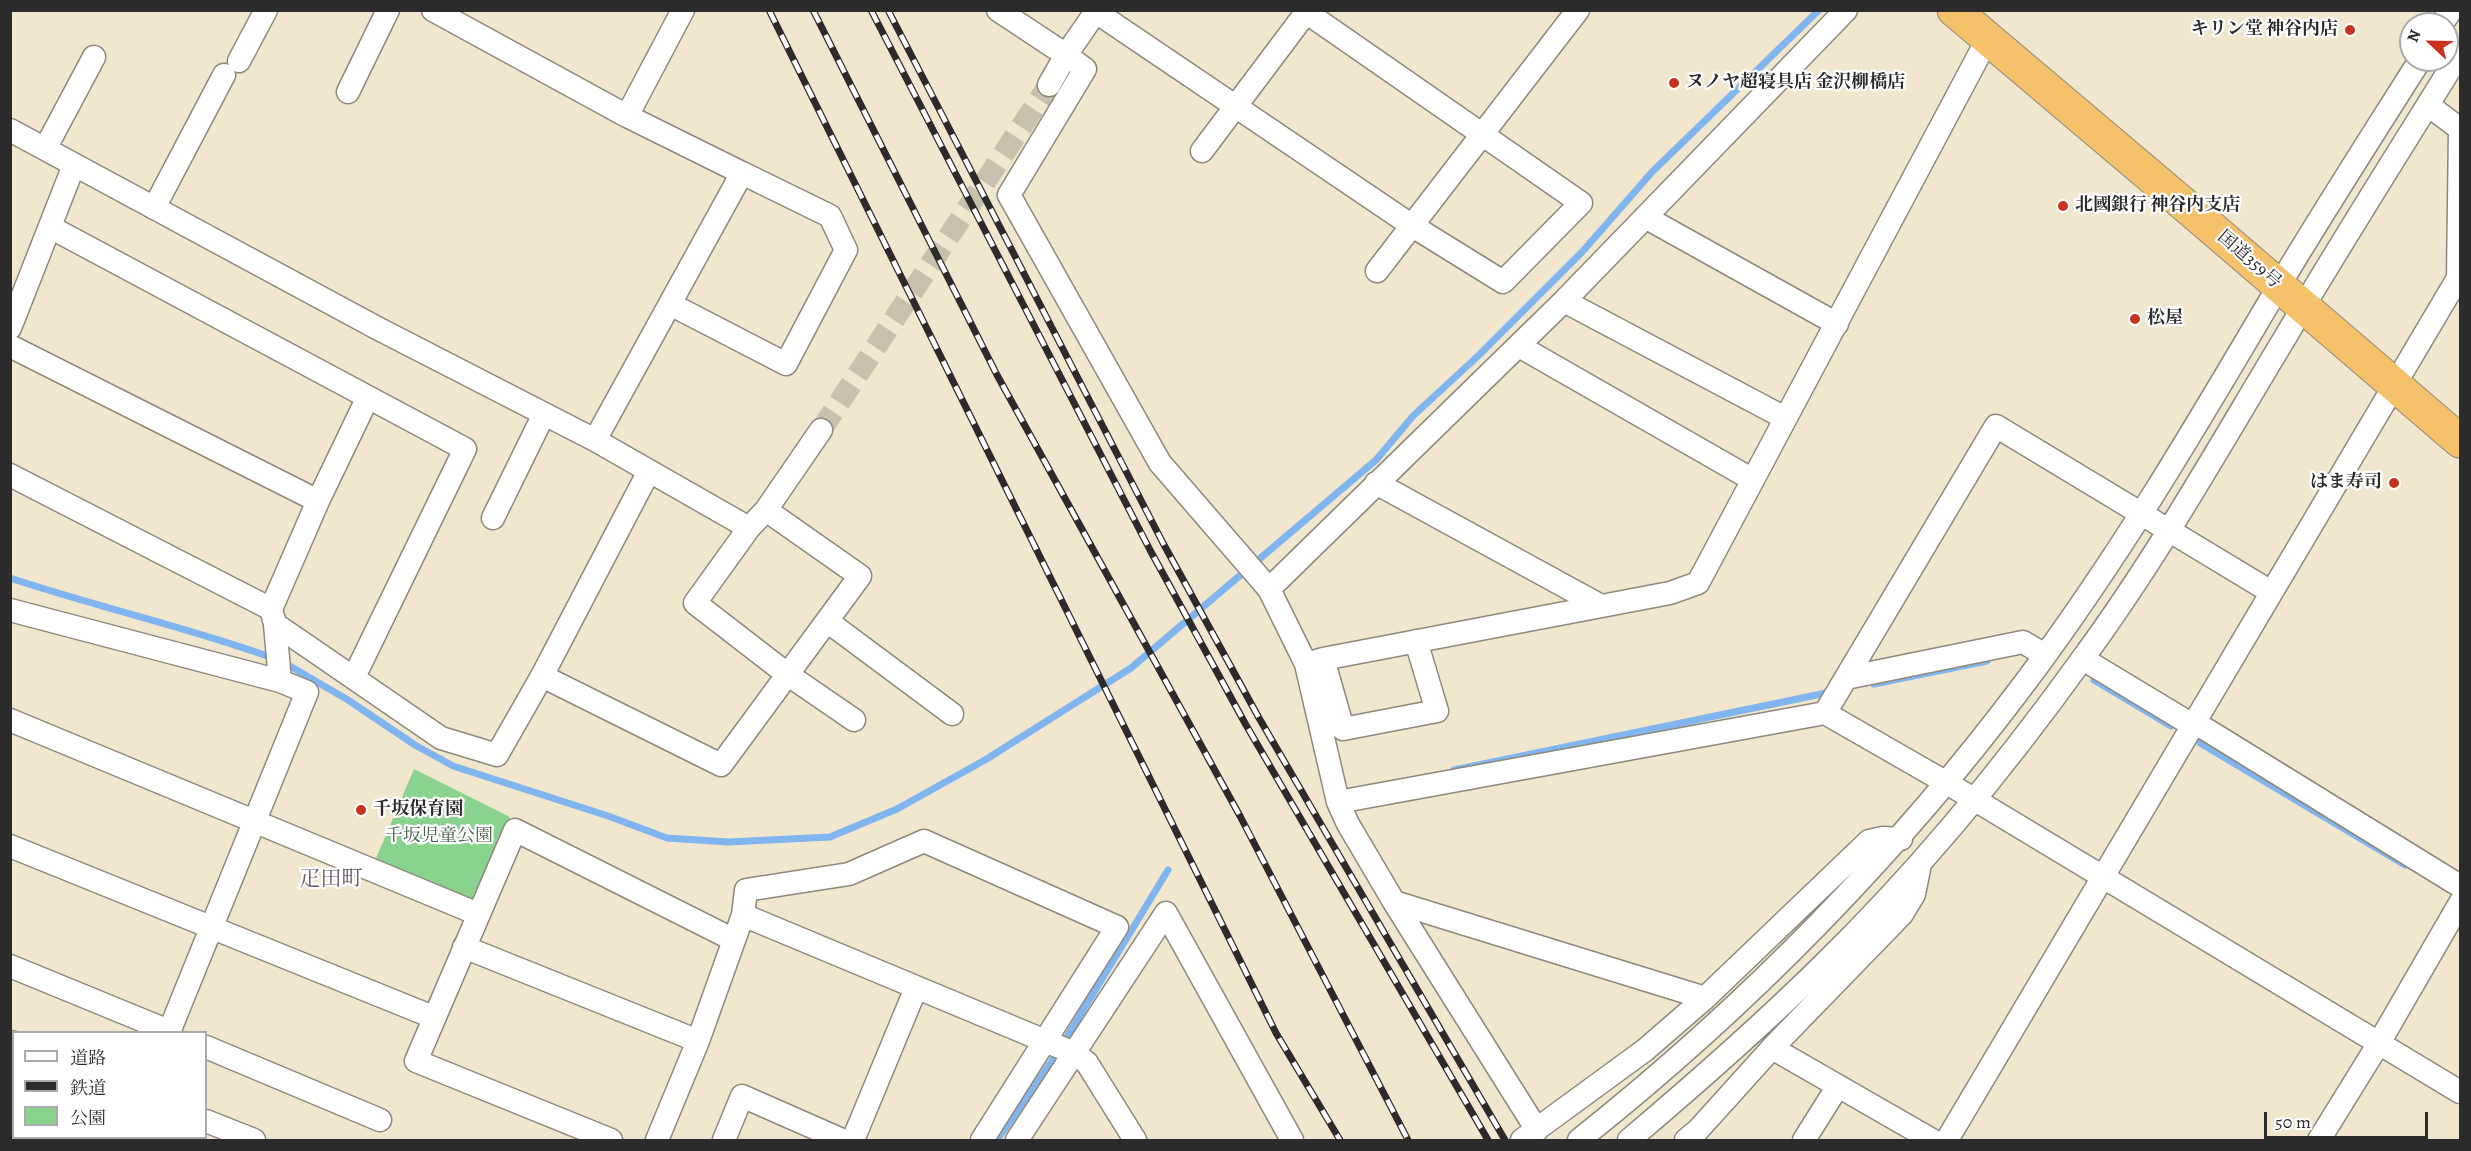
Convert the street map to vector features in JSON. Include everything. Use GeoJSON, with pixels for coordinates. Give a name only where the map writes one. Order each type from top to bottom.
{"type":"FeatureCollection","features":[{"type":"Feature","properties":{"kind":"highway","name":"国道359号"},"geometry":{"type":"LineString","coordinates":[[1954,10],[2460,441]]}},
{"type":"Feature","properties":{"kind":"street"},"geometry":{"type":"LineString","coordinates":[[154,208],[231,68],[266,10]]}},
{"type":"Feature","properties":{"kind":"street"},"geometry":{"type":"LineString","coordinates":[[348,92],[388,10]]}},
{"type":"Feature","properties":{"kind":"street"},"geometry":{"type":"LineString","coordinates":[[433,10],[627,116],[830,216],[846,250],[786,364],[670,304]]}},
{"type":"Feature","properties":{"kind":"street"},"geometry":{"type":"LineString","coordinates":[[627,116],[683,10]]}},
{"type":"Feature","properties":{"kind":"street"},"geometry":{"type":"LineString","coordinates":[[998,10],[1085,69],[1009,195],[1160,463],[1269,589],[1314,662],[1343,729],[1437,711],[1416,641]]}},
{"type":"Feature","properties":{"kind":"street"},"geometry":{"type":"LineString","coordinates":[[1377,271],[1578,10]]}},
{"type":"Feature","properties":{"kind":"street"},"geometry":{"type":"LineString","coordinates":[[1269,589],[1564,301],[1846,10]]}},
{"type":"Feature","properties":{"kind":"street"},"geometry":{"type":"LineString","coordinates":[[1049,85],[1066,55],[1097,11],[1236,106],[1411,225],[1503,282],[1581,203],[1306,11],[1236,106],[1202,151]]}},
{"type":"Feature","properties":{"kind":"street"},"geometry":{"type":"LineString","coordinates":[[1314,662],[1670,593],[1698,583],[1987,40]]}},
{"type":"Feature","properties":{"kind":"street"},"geometry":{"type":"LineString","coordinates":[[1579,1140],[1620,1108],[1722,1020],[1825,920],[1901,839],[1947,783],[2045,656],[2200,423],[2428,105],[2460,53]]}},
{"type":"Feature","properties":{"kind":"street"},"geometry":{"type":"LineString","coordinates":[[45,149],[94,57]]}},
{"type":"Feature","properties":{"kind":"street"},"geometry":{"type":"LineString","coordinates":[[1629,1140],[1764,1022],[1821,968],[1920,864],[1974,800],[2083,659],[2169,531],[2291,297],[2413,72]]}},
{"type":"Feature","properties":{"kind":"street"},"geometry":{"type":"LineString","coordinates":[[1947,1140],[2393,384],[2459,279],[2460,129],[2428,105]]}},
{"type":"Feature","properties":{"kind":"street"},"geometry":{"type":"LineString","coordinates":[[10,130],[377,328],[595,440],[749,528]]}},
{"type":"Feature","properties":{"kind":"street"},"geometry":{"type":"LineString","coordinates":[[10,328],[74,165]]}},
{"type":"Feature","properties":{"kind":"street"},"geometry":{"type":"LineString","coordinates":[[595,440],[742,173]]}},
{"type":"Feature","properties":{"kind":"street"},"geometry":{"type":"LineString","coordinates":[[1645,217],[1837,324]]}},
{"type":"Feature","properties":{"kind":"street"},"geometry":{"type":"LineString","coordinates":[[50,227],[465,449],[354,677]]}},
{"type":"Feature","properties":{"kind":"street"},"geometry":{"type":"LineString","coordinates":[[1564,301],[1785,418]]}},
{"type":"Feature","properties":{"kind":"street"},"geometry":{"type":"LineString","coordinates":[[10,346],[318,501]]}},
{"type":"Feature","properties":{"kind":"street"},"geometry":{"type":"LineString","coordinates":[[1518,346],[1753,480]]}},
{"type":"Feature","properties":{"kind":"street"},"geometry":{"type":"LineString","coordinates":[[280,674],[274,625],[318,501],[368,397]]}},
{"type":"Feature","properties":{"kind":"street"},"geometry":{"type":"LineString","coordinates":[[493,518],[544,414]]}},
{"type":"Feature","properties":{"kind":"street"},"geometry":{"type":"LineString","coordinates":[[1837,693],[1995,426],[2271,592]]}},
{"type":"Feature","properties":{"kind":"street"},"geometry":{"type":"LineString","coordinates":[[821,430],[766,510],[749,528],[694,603],[787,674],[855,720]]}},
{"type":"Feature","properties":{"kind":"street"},"geometry":{"type":"LineString","coordinates":[[10,476],[274,625],[441,738],[497,755],[542,676],[649,471]]}},
{"type":"Feature","properties":{"kind":"street"},"geometry":{"type":"LineString","coordinates":[[1376,483],[1601,606]]}},
{"type":"Feature","properties":{"kind":"street"},"geometry":{"type":"LineString","coordinates":[[542,676],[721,765],[860,576],[766,510]]}},
{"type":"Feature","properties":{"kind":"street"},"geometry":{"type":"LineString","coordinates":[[10,610],[280,674],[307,692],[256,821],[210,927],[170,1031]]}},
{"type":"Feature","properties":{"kind":"street"},"geometry":{"type":"LineString","coordinates":[[827,621],[952,714]]}},
{"type":"Feature","properties":{"kind":"street"},"geometry":{"type":"LineString","coordinates":[[1338,802],[1837,693],[2024,642],[2045,656]]}},
{"type":"Feature","properties":{"kind":"street"},"geometry":{"type":"LineString","coordinates":[[2083,659],[2184,720],[2194,722],[2460,885]]}},
{"type":"Feature","properties":{"kind":"street"},"geometry":{"type":"LineString","coordinates":[[1314,662],[1338,802],[1348,824],[1529,1135],[1645,1050],[1705,998],[1869,841],[1883,838],[1901,839]]}},
{"type":"Feature","properties":{"kind":"street"},"geometry":{"type":"LineString","coordinates":[[1837,693],[1947,783],[2460,1092]]}},
{"type":"Feature","properties":{"kind":"street"},"geometry":{"type":"LineString","coordinates":[[10,720],[478,914]]}},
{"type":"Feature","properties":{"kind":"street"},"geometry":{"type":"LineString","coordinates":[[611,1140],[416,1061],[515,830],[734,940]]}},
{"type":"Feature","properties":{"kind":"street"},"geometry":{"type":"LineString","coordinates":[[657,1140],[698,1041],[743,915],[746,890],[849,874],[924,841],[1117,927],[982,1140]]}},
{"type":"Feature","properties":{"kind":"street"},"geometry":{"type":"LineString","coordinates":[[10,846],[433,1017]]}},
{"type":"Feature","properties":{"kind":"street"},"geometry":{"type":"LineString","coordinates":[[1686,1140],[1902,914],[1914,894],[1920,864]]}},
{"type":"Feature","properties":{"kind":"street"},"geometry":{"type":"LineString","coordinates":[[1394,902],[1705,998]]}},
{"type":"Feature","properties":{"kind":"street"},"geometry":{"type":"LineString","coordinates":[[2319,1140],[2379,1043],[2460,903]]}},
{"type":"Feature","properties":{"kind":"street"},"geometry":{"type":"LineString","coordinates":[[1017,1140],[1166,912],[1290,1140]]}},
{"type":"Feature","properties":{"kind":"street"},"geometry":{"type":"LineString","coordinates":[[743,915],[1074,1053],[1087,1063],[1135,1140]]}},
{"type":"Feature","properties":{"kind":"street"},"geometry":{"type":"LineString","coordinates":[[464,947],[698,1041]]}},
{"type":"Feature","properties":{"kind":"street"},"geometry":{"type":"LineString","coordinates":[[10,966],[168,1031]]}},
{"type":"Feature","properties":{"kind":"street"},"geometry":{"type":"LineString","coordinates":[[853,1140],[916,988]]}},
{"type":"Feature","properties":{"kind":"street"},"geometry":{"type":"LineString","coordinates":[[207,1047],[380,1120]]}},
{"type":"Feature","properties":{"kind":"street"},"geometry":{"type":"LineString","coordinates":[[1772,1048],[1932,1140]]}},
{"type":"Feature","properties":{"kind":"street"},"geometry":{"type":"LineString","coordinates":[[1804,1140],[1838,1086]]}},
{"type":"Feature","properties":{"kind":"street"},"geometry":{"type":"LineString","coordinates":[[724,1140],[742,1096],[842,1140]]}},
{"type":"Feature","properties":{"kind":"street"},"geometry":{"type":"LineString","coordinates":[[207,1121],[254,1140]]}},
{"type":"Feature","properties":{"kind":"green space","name":"千坂児童公園"},"geometry":{"type":"Polygon","coordinates":[[[414,769],[510,817],[478,898],[470,902],[374,863],[414,769]]]}},
{"type":"Feature","properties":{"kind":"waterway"},"geometry":{"type":"LineString","coordinates":[[283,662],[348,700],[415,745],[453,766],[608,816],[667,838],[728,842],[830,837],[897,809],[985,760],[1131,668],[1376,460],[1413,416],[1478,356],[1583,251],[1652,172],[1819,10]]}},
{"type":"Feature","properties":{"kind":"waterway"},"geometry":{"type":"LineString","coordinates":[[10,578],[208,636],[273,658]]}},
{"type":"Feature","properties":{"kind":"waterway"},"geometry":{"type":"LineString","coordinates":[[1874,684],[1987,661]]}},
{"type":"Feature","properties":{"kind":"waterway"},"geometry":{"type":"LineString","coordinates":[[2094,680],[2171,726]]}},
{"type":"Feature","properties":{"kind":"waterway"},"geometry":{"type":"LineString","coordinates":[[1454,770],[1831,692]]}},
{"type":"Feature","properties":{"kind":"waterway"},"geometry":{"type":"LineString","coordinates":[[2200,743],[2405,865]]}},
{"type":"Feature","properties":{"kind":"waterway"},"geometry":{"type":"LineString","coordinates":[[1065,1040],[1168,870]]}},
{"type":"Feature","properties":{"kind":"waterway"},"geometry":{"type":"LineString","coordinates":[[997,1140],[1056,1055]]}},
{"type":"Feature","properties":{"kind":"tunnel"},"geometry":{"type":"LineString","coordinates":[[821,430],[1049,85]]}},
{"type":"Feature","properties":{"kind":"railway"},"geometry":{"type":"LineString","coordinates":[[769,10],[1276,1033],[1340,1140]]}},
{"type":"Feature","properties":{"kind":"railway"},"geometry":{"type":"LineString","coordinates":[[813,10],[997,375],[1240,816],[1408,1140]]}},
{"type":"Feature","properties":{"kind":"railway"},"geometry":{"type":"LineString","coordinates":[[871,10],[1150,550],[1246,725],[1488,1140]]}},
{"type":"Feature","properties":{"kind":"railway"},"geometry":{"type":"LineString","coordinates":[[888,10],[1163,543],[1259,718],[1505,1140]]}},
{"type":"Feature","properties":{"kind":"place","name":"キリン堂 神谷内店"},"geometry":{"type":"Point","coordinates":[2350,30]}},
{"type":"Feature","properties":{"kind":"place","name":"ヌノヤ超寝具店 金沢柳橋店"},"geometry":{"type":"Point","coordinates":[1674,83]}},
{"type":"Feature","properties":{"kind":"place","name":"北國銀行 神谷内支店"},"geometry":{"type":"Point","coordinates":[2063,206]}},
{"type":"Feature","properties":{"kind":"place","name":"松屋"},"geometry":{"type":"Point","coordinates":[2135,319]}},
{"type":"Feature","properties":{"kind":"place","name":"はま寿司"},"geometry":{"type":"Point","coordinates":[2394,483]}},
{"type":"Feature","properties":{"kind":"place","name":"千坂保育園"},"geometry":{"type":"Point","coordinates":[361,810]}},
{"type":"Feature","properties":{"kind":"district","name":"疋田町"},"geometry":{"type":"Point","coordinates":[331,880]}}]}
